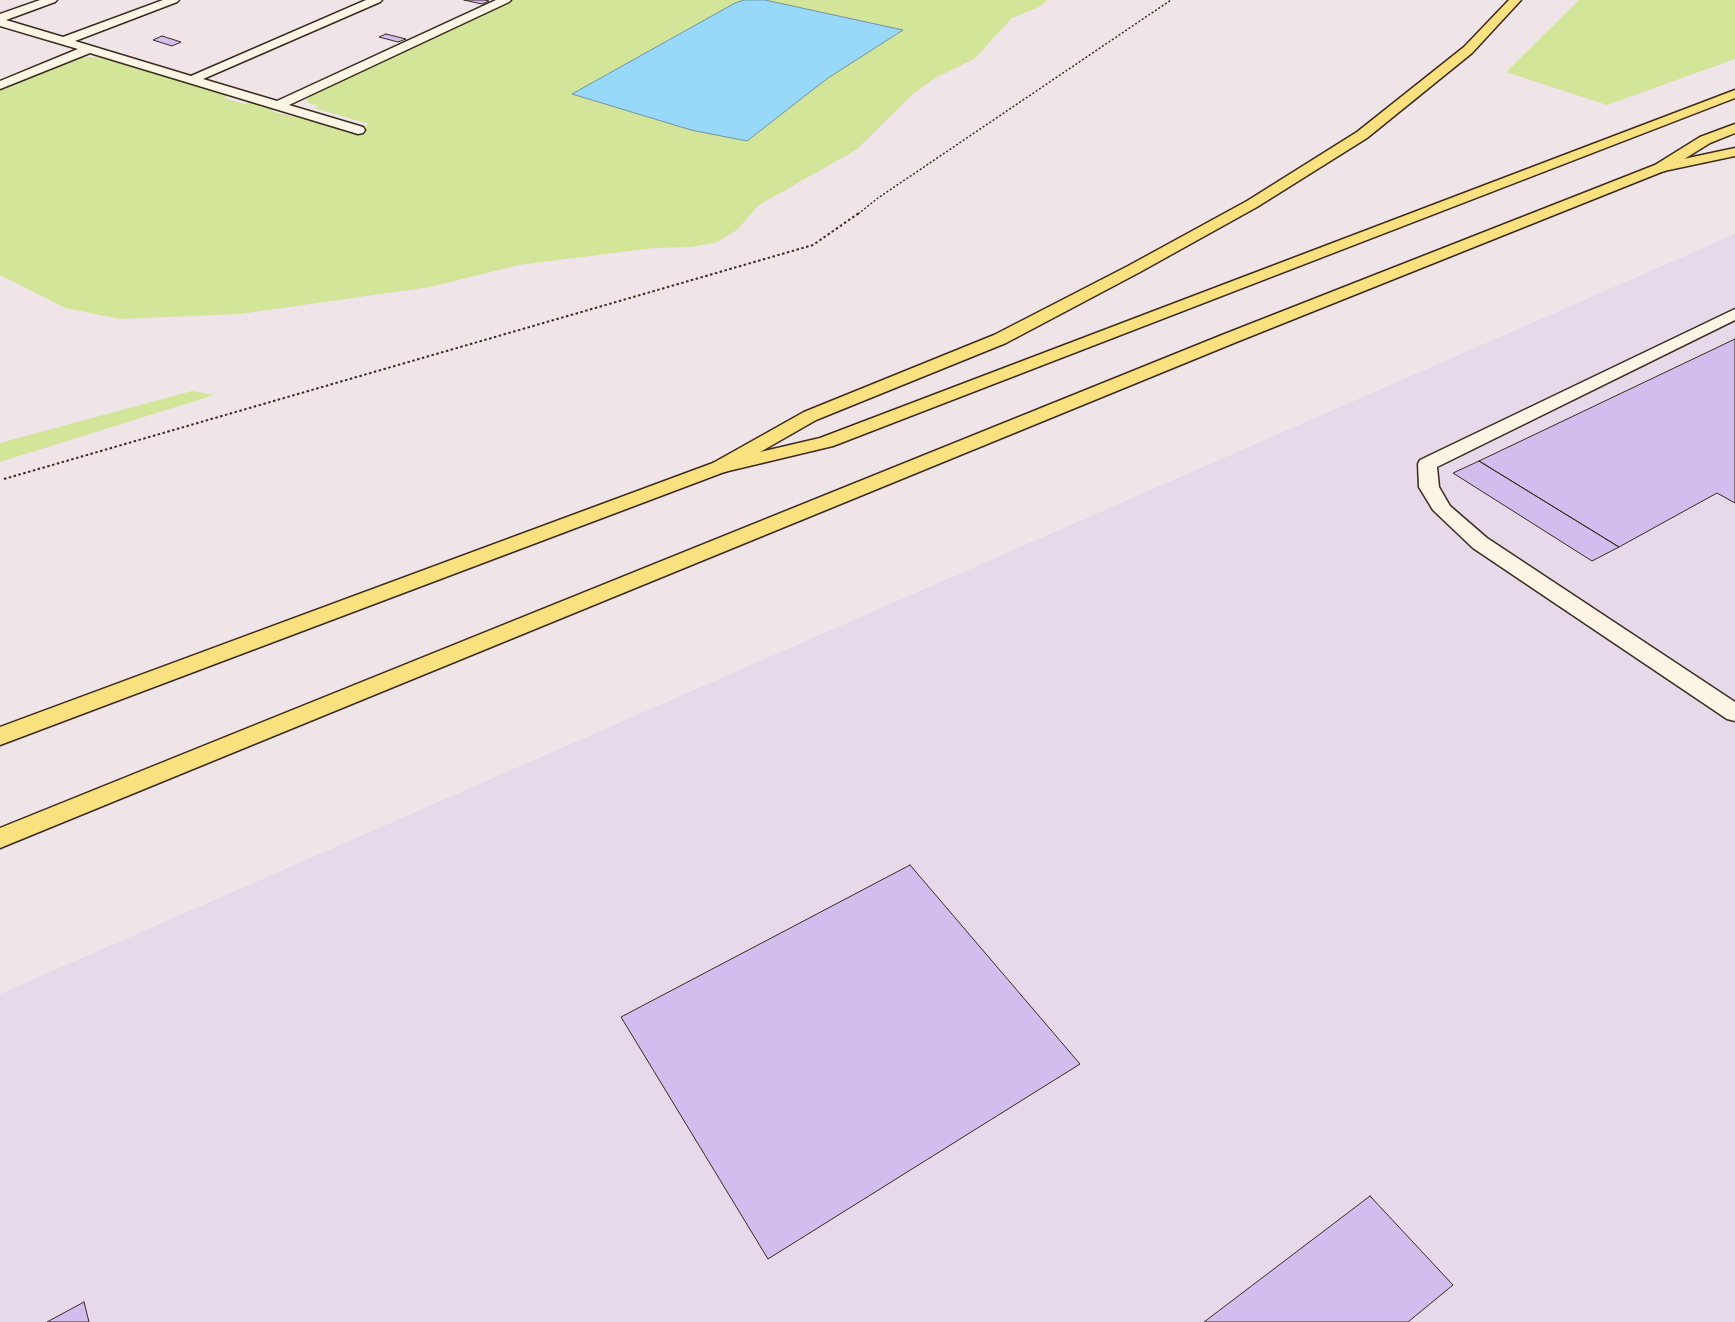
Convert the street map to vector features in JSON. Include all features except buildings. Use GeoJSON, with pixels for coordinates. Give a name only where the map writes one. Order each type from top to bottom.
{"type":"FeatureCollection","features":[{"type":"Feature","properties":{"kind":"highway"},"geometry":{"type":"LineString","coordinates":[[720,467],[810,416],[1000,339],[1134,269],[1252,204],[1362,135],[1468,50],[1515,0]]}},
{"type":"Feature","properties":{"kind":"highway"},"geometry":{"type":"LineString","coordinates":[[0,736],[720,467],[826,442],[1735,94]]}},
{"type":"Feature","properties":{"kind":"highway"},"geometry":{"type":"LineString","coordinates":[[1660,168],[1705,140],[1735,128]]}},
{"type":"Feature","properties":{"kind":"highway"},"geometry":{"type":"LineString","coordinates":[[0,838],[1228,339],[1660,168],[1735,152]]}},
{"type":"Feature","properties":{"kind":"lane"},"geometry":{"type":"LineString","coordinates":[[0,18],[51,0]]}},
{"type":"Feature","properties":{"kind":"lane"},"geometry":{"type":"LineString","coordinates":[[64,41],[173,0]]}},
{"type":"Feature","properties":{"kind":"lane"},"geometry":{"type":"LineString","coordinates":[[191,80],[376,0]]}},
{"type":"Feature","properties":{"kind":"lane"},"geometry":{"type":"LineString","coordinates":[[277,106],[505,0]]}},
{"type":"Feature","properties":{"kind":"lane"},"geometry":{"type":"LineString","coordinates":[[0,22],[358,130]]}},
{"type":"Feature","properties":{"kind":"lane"},"geometry":{"type":"LineString","coordinates":[[0,33],[16,27]]}},
{"type":"Feature","properties":{"kind":"lane"},"geometry":{"type":"LineString","coordinates":[[0,85],[90,49]]}},
{"type":"Feature","properties":{"kind":"lane"},"geometry":{"type":"LineString","coordinates":[[0,70],[23,76]]}},
{"type":"Feature","properties":{"kind":"lane"},"geometry":{"type":"LineString","coordinates":[[1735,314],[1426,464],[1429,487],[1443,510],[1480,543],[1735,713]]}},
{"type":"Feature","properties":{"kind":"path"},"geometry":{"type":"LineString","coordinates":[[4,479],[813,244],[846,223],[878,198],[1171,0]]}},
{"type":"Feature","properties":{"kind":"shaded area"},"geometry":{"type":"Polygon","coordinates":[[[1735,234],[1735,1322],[0,1322],[0,994],[1735,234]]]}},
{"type":"Feature","properties":{"kind":"green space"},"geometry":{"type":"Polygon","coordinates":[[[508,0],[1048,0],[1039,7],[1012,18],[974,59],[937,77],[914,93],[856,150],[759,205],[737,230],[715,243],[690,247],[654,248],[519,265],[430,287],[240,314],[120,319],[65,308],[0,275],[0,87],[74,58],[102,58],[228,95],[224,98],[245,104],[250,101],[275,109],[271,111],[293,117],[297,116],[354,132],[369,124],[314,108],[319,106],[308,103],[307,100],[311,93],[508,0]]]}},
{"type":"Feature","properties":{"kind":"green space"},"geometry":{"type":"Polygon","coordinates":[[[1579,0],[1735,0],[1735,59],[1607,105],[1506,72],[1579,0]]]}},
{"type":"Feature","properties":{"kind":"green space"},"geometry":{"type":"Polygon","coordinates":[[[192,391],[214,395],[0,462],[0,443],[192,391]]]}},
{"type":"Feature","properties":{"kind":"water"},"geometry":{"type":"Polygon","coordinates":[[[744,0],[765,0],[903,30],[828,78],[747,141],[691,130],[572,94],[735,3],[744,0]]]}}]}
